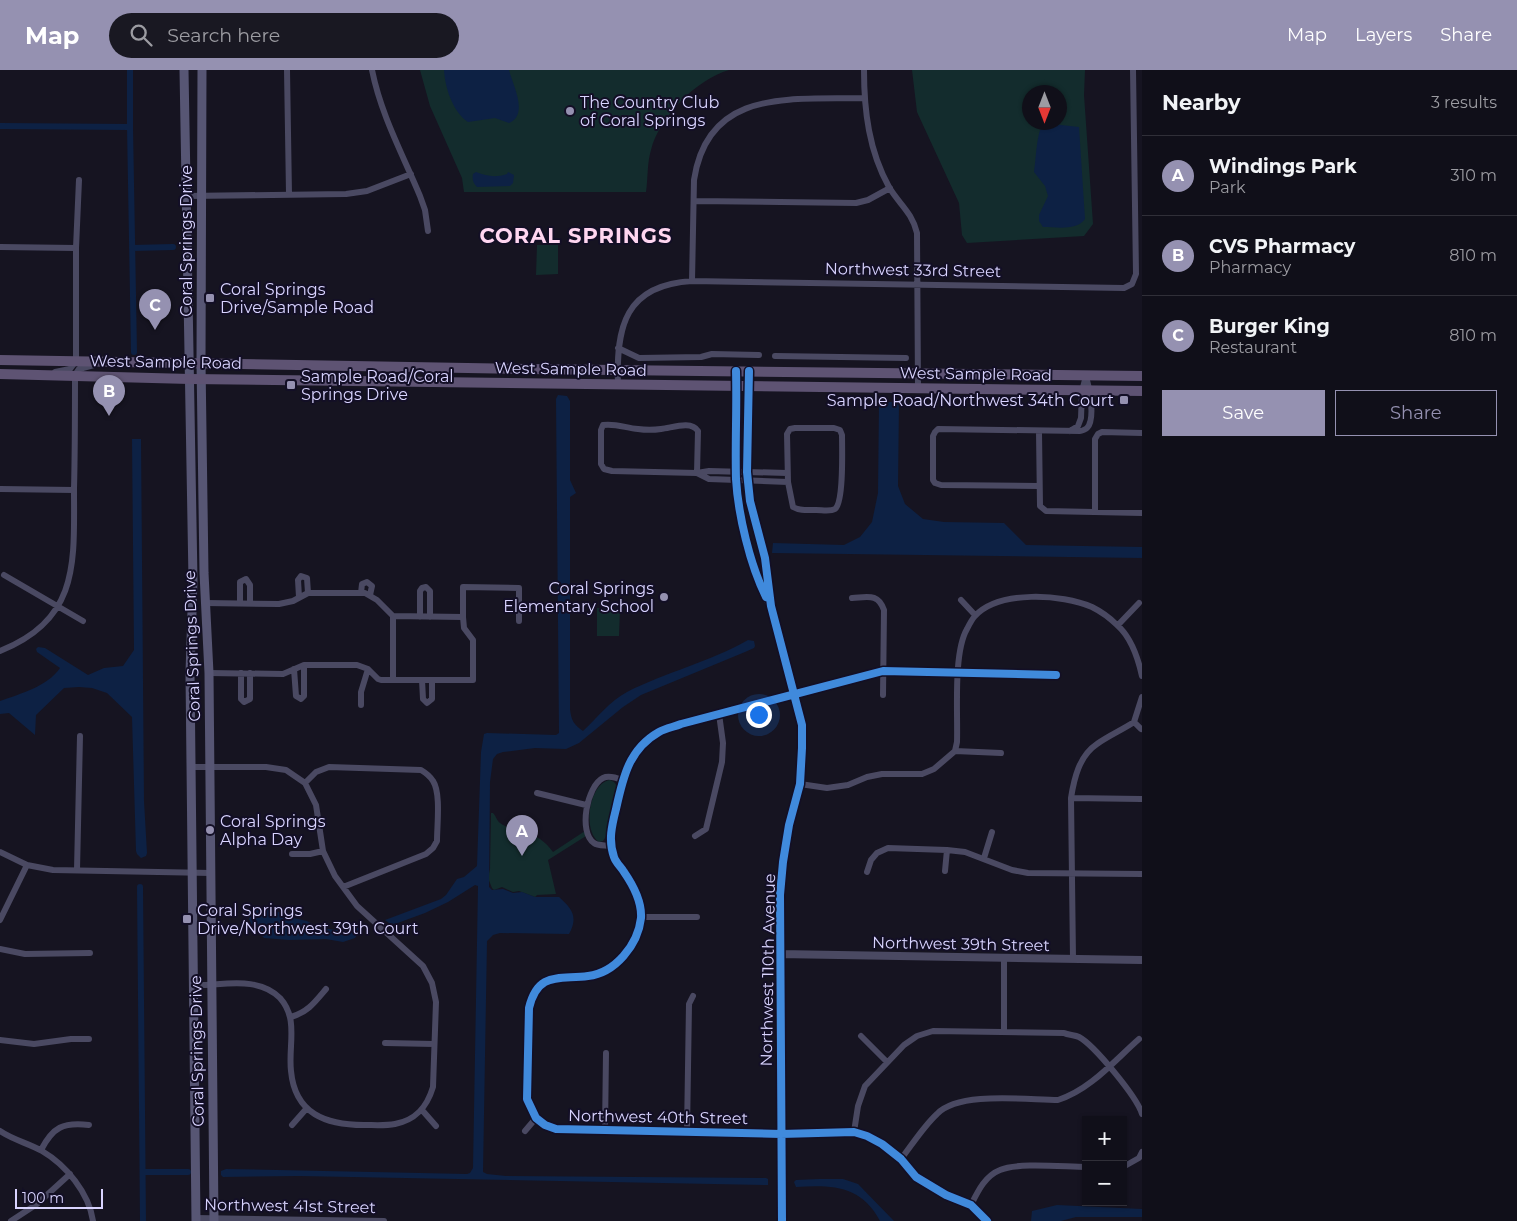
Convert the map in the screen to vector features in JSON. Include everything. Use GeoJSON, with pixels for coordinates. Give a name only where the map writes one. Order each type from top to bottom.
{"type":"FeatureCollection","features":[{"type":"Feature","properties":{"kind":"main road","name":"Coral Springs Drive"},"geometry":{"type":"LineString","coordinates":[[184,70],[193,580],[190,673],[196,1219]]}},
{"type":"Feature","properties":{"kind":"main road","name":"Coral Springs Drive"},"geometry":{"type":"LineString","coordinates":[[202,70],[201,379],[210,767],[214,1219]]}},
{"type":"Feature","properties":{"kind":"main road","name":"West Sample Road"},"geometry":{"type":"LineString","coordinates":[[0,360],[736,371],[747,363],[918,373],[1142,376]]}},
{"type":"Feature","properties":{"kind":"main road","name":"West Sample Road"},"geometry":{"type":"LineString","coordinates":[[0,374],[190,379],[1142,391]]}},
{"type":"Feature","properties":{"kind":"street"},"geometry":{"type":"LineString","coordinates":[[287,70],[289,194]]}},
{"type":"Feature","properties":{"kind":"street"},"geometry":{"type":"LineString","coordinates":[[372,70],[384,112],[411,174],[424,210],[428,231]]}},
{"type":"Feature","properties":{"kind":"street"},"geometry":{"type":"LineString","coordinates":[[864,70],[864,98],[873,149],[890,188],[910,214],[915,223],[917,233],[918,388]]}},
{"type":"Feature","properties":{"kind":"street","name":"Northwest 33rd Street"},"geometry":{"type":"LineString","coordinates":[[618,384],[618,348],[627,316],[636,303],[648,293],[676,282],[1124,288],[1132,284],[1136,274],[1133,70]]}},
{"type":"Feature","properties":{"kind":"street"},"geometry":{"type":"LineString","coordinates":[[692,281],[697,165],[702,150],[713,132],[727,118],[742,109],[760,103],[864,98]]}},
{"type":"Feature","properties":{"kind":"street"},"geometry":{"type":"LineString","coordinates":[[186,196],[346,194],[366,191],[411,174]]}},
{"type":"Feature","properties":{"kind":"street"},"geometry":{"type":"LineString","coordinates":[[32,374],[70,369],[74,367],[76,361],[76,248],[79,180]]}},
{"type":"Feature","properties":{"kind":"street"},"geometry":{"type":"LineString","coordinates":[[694,201],[856,203],[868,200],[890,188]]}},
{"type":"Feature","properties":{"kind":"street"},"geometry":{"type":"LineString","coordinates":[[0,247],[76,248]]}},
{"type":"Feature","properties":{"kind":"street"},"geometry":{"type":"LineString","coordinates":[[618,348],[639,358],[701,357],[712,354],[747,363],[759,355]]}},
{"type":"Feature","properties":{"kind":"street"},"geometry":{"type":"LineString","coordinates":[[775,356],[906,358]]}},
{"type":"Feature","properties":{"kind":"street"},"geometry":{"type":"LineString","coordinates":[[0,651],[34,633],[58,606],[68,582],[74,549],[75,375],[83,368],[110,361]]}},
{"type":"Feature","properties":{"kind":"street","name":"Northwest 110th Avenue"},"geometry":{"type":"LineString","coordinates":[[747,363],[749,386],[747,472],[752,512],[765,558],[771,606],[802,725],[800,784],[783,862],[780,895],[782,1221]]}},
{"type":"Feature","properties":{"kind":"street","name":"Northwest 110th Avenue"},"geometry":{"type":"LineString","coordinates":[[736,371],[736,480],[741,518],[758,579],[771,606]]}},
{"type":"Feature","properties":{"kind":"street"},"geometry":{"type":"LineString","coordinates":[[1039,486],[941,485],[935,483],[933,480],[934,432],[938,429],[1039,432],[1080,431],[1087,428],[1090,422],[1086,376]]}},
{"type":"Feature","properties":{"kind":"street"},"geometry":{"type":"LineString","coordinates":[[1069,431],[1078,426],[1082,418],[1086,390]]}},
{"type":"Feature","properties":{"kind":"street"},"geometry":{"type":"LineString","coordinates":[[697,473],[698,431],[695,427],[689,425],[660,429],[639,429],[608,424],[603,425],[601,430],[601,464],[604,469],[612,471],[697,473],[736,471],[787,473]]}},
{"type":"Feature","properties":{"kind":"street"},"geometry":{"type":"LineString","coordinates":[[790,429],[840,430],[842,434],[842,471],[840,504],[836,508],[831,510],[799,510],[793,507],[788,482],[788,434],[790,429]]}},
{"type":"Feature","properties":{"kind":"street"},"geometry":{"type":"LineString","coordinates":[[1039,432],[1039,486],[1040,506],[1042,509],[1046,511],[1142,512]]}},
{"type":"Feature","properties":{"kind":"street"},"geometry":{"type":"LineString","coordinates":[[1095,512],[1094,439],[1102,432],[1142,433]]}},
{"type":"Feature","properties":{"kind":"street"},"geometry":{"type":"LineString","coordinates":[[697,473],[710,479],[748,482],[788,482]]}},
{"type":"Feature","properties":{"kind":"street"},"geometry":{"type":"LineString","coordinates":[[0,489],[74,490]]}},
{"type":"Feature","properties":{"kind":"street"},"geometry":{"type":"LineString","coordinates":[[4,576],[83,621]]}},
{"type":"Feature","properties":{"kind":"street"},"geometry":{"type":"LineString","coordinates":[[299,597],[298,580],[301,576],[307,578],[308,594]]}},
{"type":"Feature","properties":{"kind":"street"},"geometry":{"type":"LineString","coordinates":[[240,603],[240,582],[246,579],[250,585],[250,603]]}},
{"type":"Feature","properties":{"kind":"street"},"geometry":{"type":"LineString","coordinates":[[361,593],[362,584],[367,582],[372,586],[370,595]]}},
{"type":"Feature","properties":{"kind":"street"},"geometry":{"type":"LineString","coordinates":[[420,616],[420,592],[422,588],[426,587],[430,592],[430,617]]}},
{"type":"Feature","properties":{"kind":"street"},"geometry":{"type":"LineString","coordinates":[[208,673],[282,674],[304,665],[357,665],[368,669],[378,679],[473,680],[473,640],[464,628],[464,587],[519,588],[519,621]]}},
{"type":"Feature","properties":{"kind":"street"},"geometry":{"type":"LineString","coordinates":[[205,603],[287,603],[308,594],[361,593],[370,595],[378,600],[392,616],[392,680]]}},
{"type":"Feature","properties":{"kind":"street"},"geometry":{"type":"LineString","coordinates":[[852,598],[877,598],[882,603],[884,610],[883,695]]}},
{"type":"Feature","properties":{"kind":"street"},"geometry":{"type":"LineString","coordinates":[[800,784],[827,788],[848,785],[867,777],[882,774],[922,774],[934,769],[955,751],[957,742],[959,651],[966,630],[975,615],[993,604],[1011,598],[1070,600],[1093,608],[1118,625],[1128,639],[1138,660],[1142,676]]}},
{"type":"Feature","properties":{"kind":"street"},"geometry":{"type":"LineString","coordinates":[[961,600],[975,615]]}},
{"type":"Feature","properties":{"kind":"street"},"geometry":{"type":"LineString","coordinates":[[1118,625],[1139,603]]}},
{"type":"Feature","properties":{"kind":"street"},"geometry":{"type":"LineString","coordinates":[[392,616],[464,617]]}},
{"type":"Feature","properties":{"kind":"street"},"geometry":{"type":"LineString","coordinates":[[294,669],[296,696],[301,699],[305,694],[304,665]]}},
{"type":"Feature","properties":{"kind":"street"},"geometry":{"type":"LineString","coordinates":[[361,705],[361,692],[368,669]]}},
{"type":"Feature","properties":{"kind":"street"},"geometry":{"type":"LineString","coordinates":[[525,1131],[536,1118],[527,1099],[529,1008],[531,999],[538,987],[545,981],[556,977],[589,976],[601,973],[628,952],[636,935],[641,917],[633,885],[615,860],[610,846],[611,832],[622,780],[630,760],[645,743],[660,732],[681,724],[883,671],[1056,675]]}},
{"type":"Feature","properties":{"kind":"street"},"geometry":{"type":"LineString","coordinates":[[241,673],[241,700],[244,702],[250,699],[250,673]]}},
{"type":"Feature","properties":{"kind":"street"},"geometry":{"type":"LineString","coordinates":[[422,680],[423,699],[427,702],[432,699],[432,680]]}},
{"type":"Feature","properties":{"kind":"street"},"geometry":{"type":"LineString","coordinates":[[1073,959],[1071,798],[1074,778],[1082,761],[1095,744],[1134,722],[1142,697]]}},
{"type":"Feature","properties":{"kind":"street"},"geometry":{"type":"LineString","coordinates":[[695,836],[706,829],[722,762],[723,743],[719,714]]}},
{"type":"Feature","properties":{"kind":"street"},"geometry":{"type":"LineString","coordinates":[[1134,722],[1141,729]]}},
{"type":"Feature","properties":{"kind":"street"},"geometry":{"type":"LineString","coordinates":[[77,870],[80,736]]}},
{"type":"Feature","properties":{"kind":"street"},"geometry":{"type":"LineString","coordinates":[[955,751],[1001,753]]}},
{"type":"Feature","properties":{"kind":"street"},"geometry":{"type":"LineString","coordinates":[[192,767],[266,767],[286,770],[305,783],[316,805],[323,851],[335,876],[357,906],[424,966],[432,983],[436,1002],[433,1087],[430,1098],[422,1110],[413,1118],[396,1124],[346,1125],[331,1122],[318,1116],[307,1108],[298,1097],[293,1085],[291,1070],[291,1017],[281,999],[270,990],[257,984],[193,984]]}},
{"type":"Feature","properties":{"kind":"street"},"geometry":{"type":"LineString","coordinates":[[305,783],[316,772],[329,768],[421,770],[429,775],[437,790],[437,841],[433,848],[426,854],[343,887]]}},
{"type":"Feature","properties":{"kind":"street"},"geometry":{"type":"LineString","coordinates":[[610,846],[597,844],[591,840],[586,828],[586,805],[601,780],[608,777],[622,780]]}},
{"type":"Feature","properties":{"kind":"street"},"geometry":{"type":"LineString","coordinates":[[537,793],[586,805]]}},
{"type":"Feature","properties":{"kind":"street"},"geometry":{"type":"LineString","coordinates":[[1071,798],[1141,799]]}},
{"type":"Feature","properties":{"kind":"street"},"geometry":{"type":"LineString","coordinates":[[984,858],[992,832]]}},
{"type":"Feature","properties":{"kind":"street"},"geometry":{"type":"LineString","coordinates":[[867,872],[871,860],[877,852],[888,848],[965,852],[1012,870],[1028,873],[1142,874]]}},
{"type":"Feature","properties":{"kind":"street"},"geometry":{"type":"LineString","coordinates":[[945,871],[947,850]]}},
{"type":"Feature","properties":{"kind":"street"},"geometry":{"type":"LineString","coordinates":[[292,854],[310,854],[323,851]]}},
{"type":"Feature","properties":{"kind":"street"},"geometry":{"type":"LineString","coordinates":[[0,852],[27,865],[52,870],[211,873]]}},
{"type":"Feature","properties":{"kind":"street"},"geometry":{"type":"LineString","coordinates":[[0,920],[27,865]]}},
{"type":"Feature","properties":{"kind":"street"},"geometry":{"type":"LineString","coordinates":[[641,917],[697,917]]}},
{"type":"Feature","properties":{"kind":"street"},"geometry":{"type":"LineString","coordinates":[[0,949],[25,954],[90,953]]}},
{"type":"Feature","properties":{"kind":"street","name":"Northwest 39th Street"},"geometry":{"type":"LineString","coordinates":[[779,954],[1142,960]]}},
{"type":"Feature","properties":{"kind":"street"},"geometry":{"type":"LineString","coordinates":[[1004,958],[1004,1032]]}},
{"type":"Feature","properties":{"kind":"street"},"geometry":{"type":"LineString","coordinates":[[291,1017],[302,1014],[310,1008],[326,989]]}},
{"type":"Feature","properties":{"kind":"street"},"geometry":{"type":"LineString","coordinates":[[687,1132],[688,1004],[693,996]]}},
{"type":"Feature","properties":{"kind":"street"},"geometry":{"type":"LineString","coordinates":[[987,1221],[971,1204],[946,1195],[916,1177],[901,1160],[882,1144],[854,1132],[858,1106],[865,1086],[904,1045],[917,1036],[933,1031],[1064,1033],[1079,1037],[1090,1046],[1134,1096],[1142,1114]]}},
{"type":"Feature","properties":{"kind":"street"},"geometry":{"type":"LineString","coordinates":[[861,1036],[887,1062]]}},
{"type":"Feature","properties":{"kind":"street"},"geometry":{"type":"LineString","coordinates":[[0,1040],[34,1044],[71,1039],[90,1039]]}},
{"type":"Feature","properties":{"kind":"street"},"geometry":{"type":"LineString","coordinates":[[901,1160],[938,1112],[956,1102],[971,1099],[1058,1100],[1071,1096],[1082,1089],[1139,1040]]}},
{"type":"Feature","properties":{"kind":"street"},"geometry":{"type":"LineString","coordinates":[[385,1043],[434,1044]]}},
{"type":"Feature","properties":{"kind":"street"},"geometry":{"type":"LineString","coordinates":[[605,1130],[606,1053]]}},
{"type":"Feature","properties":{"kind":"street"},"geometry":{"type":"LineString","coordinates":[[292,1125],[307,1108]]}},
{"type":"Feature","properties":{"kind":"street"},"geometry":{"type":"LineString","coordinates":[[422,1110],[436,1126]]}},
{"type":"Feature","properties":{"kind":"street","name":"Northwest 40th Street"},"geometry":{"type":"LineString","coordinates":[[536,1118],[545,1125],[556,1129],[781,1134],[854,1132]]}},
{"type":"Feature","properties":{"kind":"street"},"geometry":{"type":"LineString","coordinates":[[41,1150],[46,1140],[54,1131],[62,1126],[71,1123],[89,1125]]}},
{"type":"Feature","properties":{"kind":"street"},"geometry":{"type":"LineString","coordinates":[[0,1131],[41,1150],[59,1163],[80,1187],[93,1221]]}},
{"type":"Feature","properties":{"kind":"street"},"geometry":{"type":"LineString","coordinates":[[1127,1164],[1140,1155]]}},
{"type":"Feature","properties":{"kind":"street"},"geometry":{"type":"LineString","coordinates":[[971,1204],[980,1187],[999,1170],[1014,1166],[1082,1167]]}},
{"type":"Feature","properties":{"kind":"street"},"geometry":{"type":"LineString","coordinates":[[11,1221],[37,1204],[70,1174]]}},
{"type":"Feature","properties":{"kind":"street","name":"Northwest 41st Street"},"geometry":{"type":"LineString","coordinates":[[196,1219],[384,1221]]}},
{"type":"Feature","properties":{"kind":"green space","name":"The Country Club of Coral Springs"},"geometry":{"type":"Polygon","coordinates":[[[420,70],[729,70],[704,82],[692,91],[681,101],[662,125],[655,137],[650,155],[646,192],[464,192],[462,178],[430,106],[420,70]]]}},
{"type":"Feature","properties":{"kind":"green space"},"geometry":{"type":"Polygon","coordinates":[[[912,70],[1085,70],[1084,95],[1093,224],[1084,236],[967,243],[962,235],[959,203],[917,112],[912,70]]]}},
{"type":"Feature","properties":{"kind":"green space"},"geometry":{"type":"Polygon","coordinates":[[[537,245],[558,245],[558,274],[536,275],[537,245]]]}},
{"type":"Feature","properties":{"kind":"green space"},"geometry":{"type":"Polygon","coordinates":[[[597,608],[620,609],[619,636],[597,636],[597,608]]]}},
{"type":"Feature","properties":{"kind":"green space"},"geometry":{"type":"Polygon","coordinates":[[[610,780],[617,786],[607,835],[603,841],[599,842],[591,828],[590,808],[597,789],[603,783],[610,780]]]}},
{"type":"Feature","properties":{"kind":"green space"},"geometry":{"type":"Polygon","coordinates":[[[491,813],[499,822],[508,827],[540,839],[553,852],[585,831],[586,836],[548,860],[556,894],[537,895],[535,897],[519,891],[513,892],[502,887],[494,890],[492,888],[488,878],[490,869],[491,813]]]}},
{"type":"Feature","properties":{"kind":"water"},"geometry":{"type":"Polygon","coordinates":[[[444,70],[509,70],[519,106],[515,119],[509,123],[495,118],[468,122],[454,106],[446,84],[444,70]]]}},
{"type":"Feature","properties":{"kind":"water"},"geometry":{"type":"Polygon","coordinates":[[[1067,126],[1079,127],[1085,219],[1081,223],[1071,227],[1060,228],[1043,227],[1039,221],[1039,215],[1048,196],[1045,186],[1034,172],[1040,130],[1067,130],[1067,126]]]}},
{"type":"Feature","properties":{"kind":"water"},"geometry":{"type":"Polygon","coordinates":[[[476,172],[495,176],[507,174],[508,172],[514,175],[513,183],[510,186],[477,187],[473,178],[473,174],[476,172]]]}},
{"type":"Feature","properties":{"kind":"water"},"geometry":{"type":"Polygon","coordinates":[[[558,395],[567,396],[570,401],[570,480],[576,493],[570,497],[570,709],[575,724],[583,731],[615,700],[627,692],[719,655],[748,640],[754,641],[755,646],[745,652],[641,695],[623,707],[579,743],[566,749],[535,748],[503,752],[497,754],[493,759],[490,782],[489,887],[492,890],[503,889],[513,893],[522,892],[535,897],[559,897],[570,909],[573,922],[569,934],[500,933],[493,935],[487,941],[483,1172],[506,1176],[766,1178],[768,1179],[768,1185],[299,1176],[223,1177],[221,1171],[226,1169],[467,1174],[473,1168],[478,886],[475,885],[448,902],[425,913],[395,924],[385,920],[441,899],[457,879],[464,877],[477,866],[481,752],[484,734],[556,735],[559,733],[556,399],[558,395]]]}},
{"type":"Feature","properties":{"kind":"water"},"geometry":{"type":"Polygon","coordinates":[[[879,402],[899,402],[898,486],[905,504],[923,519],[944,522],[1004,523],[1026,545],[1142,547],[1142,558],[772,553],[773,543],[844,545],[860,537],[872,522],[878,493],[879,402]]]}},
{"type":"Feature","properties":{"kind":"water"},"geometry":{"type":"Polygon","coordinates":[[[132,439],[141,439],[144,801],[147,853],[146,856],[141,858],[136,851],[132,717],[107,693],[92,688],[79,687],[64,688],[36,715],[35,735],[9,713],[0,714],[0,701],[41,685],[60,668],[37,652],[36,649],[38,647],[45,648],[88,675],[104,668],[123,666],[134,650],[132,439]]]}},
{"type":"Feature","properties":{"kind":"water"},"geometry":{"type":"Polygon","coordinates":[[[257,907],[270,908],[289,917],[307,921],[319,928],[338,930],[354,923],[359,924],[361,929],[355,938],[343,942],[326,939],[289,940],[264,938],[249,919],[253,909],[257,907]]]}},
{"type":"Feature","properties":{"kind":"water"},"geometry":{"type":"Polygon","coordinates":[[[843,1179],[858,1184],[894,1221],[880,1221],[864,1200],[855,1194],[833,1187],[796,1187],[794,1182],[796,1180],[843,1179]]]}},
{"type":"Feature","properties":{"kind":"water"},"geometry":{"type":"Polygon","coordinates":[[[1057,1205],[1142,1209],[1142,1217],[1076,1217],[1061,1221],[1031,1221],[1032,1211],[1057,1205]]]}},
{"type":"Feature","properties":{"kind":"waterway"},"geometry":{"type":"LineString","coordinates":[[130,70],[130,127]]}},
{"type":"Feature","properties":{"kind":"waterway"},"geometry":{"type":"LineString","coordinates":[[0,126],[130,127],[134,352]]}},
{"type":"Feature","properties":{"kind":"waterway"},"geometry":{"type":"LineString","coordinates":[[132,248],[173,247]]}},
{"type":"Feature","properties":{"kind":"waterway"},"geometry":{"type":"LineString","coordinates":[[140,887],[143,1221]]}},
{"type":"Feature","properties":{"kind":"waterway"},"geometry":{"type":"LineString","coordinates":[[143,1172],[188,1172]]}},
{"type":"Feature","properties":{"kind":"cycle path"},"geometry":{"type":"LineString","coordinates":[[736,371],[737,493],[750,555],[766,597]]}},
{"type":"Feature","properties":{"kind":"cycle path"},"geometry":{"type":"LineString","coordinates":[[749,371],[747,472],[750,501],[765,558],[771,606],[802,725],[800,784],[789,825],[780,895],[782,1221]]}},
{"type":"Feature","properties":{"kind":"cycle path"},"geometry":{"type":"LineString","coordinates":[[987,1221],[971,1205],[946,1195],[916,1177],[901,1159],[882,1144],[854,1132],[781,1134],[556,1129],[545,1125],[536,1118],[527,1099],[529,1008],[533,996],[544,983],[559,978],[598,974],[624,956],[635,938],[641,918],[640,906],[634,888],[614,857],[611,833],[621,786],[629,765],[641,747],[659,732],[681,724],[883,671],[1056,675]]}},
{"type":"Feature","properties":{"kind":"place","name":"The Country Club of Coral Springs"},"geometry":{"type":"Point","coordinates":[570,111]}},
{"type":"Feature","properties":{"kind":"place","name":"Coral Springs Drive/Sample Road"},"geometry":{"type":"Point","coordinates":[210,298]}},
{"type":"Feature","properties":{"kind":"place","name":"Burger King"},"geometry":{"type":"Point","coordinates":[155,330]}},
{"type":"Feature","properties":{"kind":"place","name":"Sample Road/Coral Springs Drive"},"geometry":{"type":"Point","coordinates":[291,385]}},
{"type":"Feature","properties":{"kind":"place","name":"Sample Road/Northwest 34th Court"},"geometry":{"type":"Point","coordinates":[1124,400]}},
{"type":"Feature","properties":{"kind":"place","name":"CVS Pharmacy"},"geometry":{"type":"Point","coordinates":[109,416]}},
{"type":"Feature","properties":{"kind":"place","name":"Coral Springs Elementary School"},"geometry":{"type":"Point","coordinates":[664,597]}},
{"type":"Feature","properties":{"kind":"place","name":"Coral Springs Alpha Day"},"geometry":{"type":"Point","coordinates":[210,830]}},
{"type":"Feature","properties":{"kind":"place","name":"Windings Park"},"geometry":{"type":"Point","coordinates":[522,856]}},
{"type":"Feature","properties":{"kind":"place","name":"Coral Springs Drive/Northwest 39th Court"},"geometry":{"type":"Point","coordinates":[187,919]}},
{"type":"Feature","properties":{"kind":"district","name":"CORAL SPRINGS"},"geometry":{"type":"Point","coordinates":[576,235]}}]}
